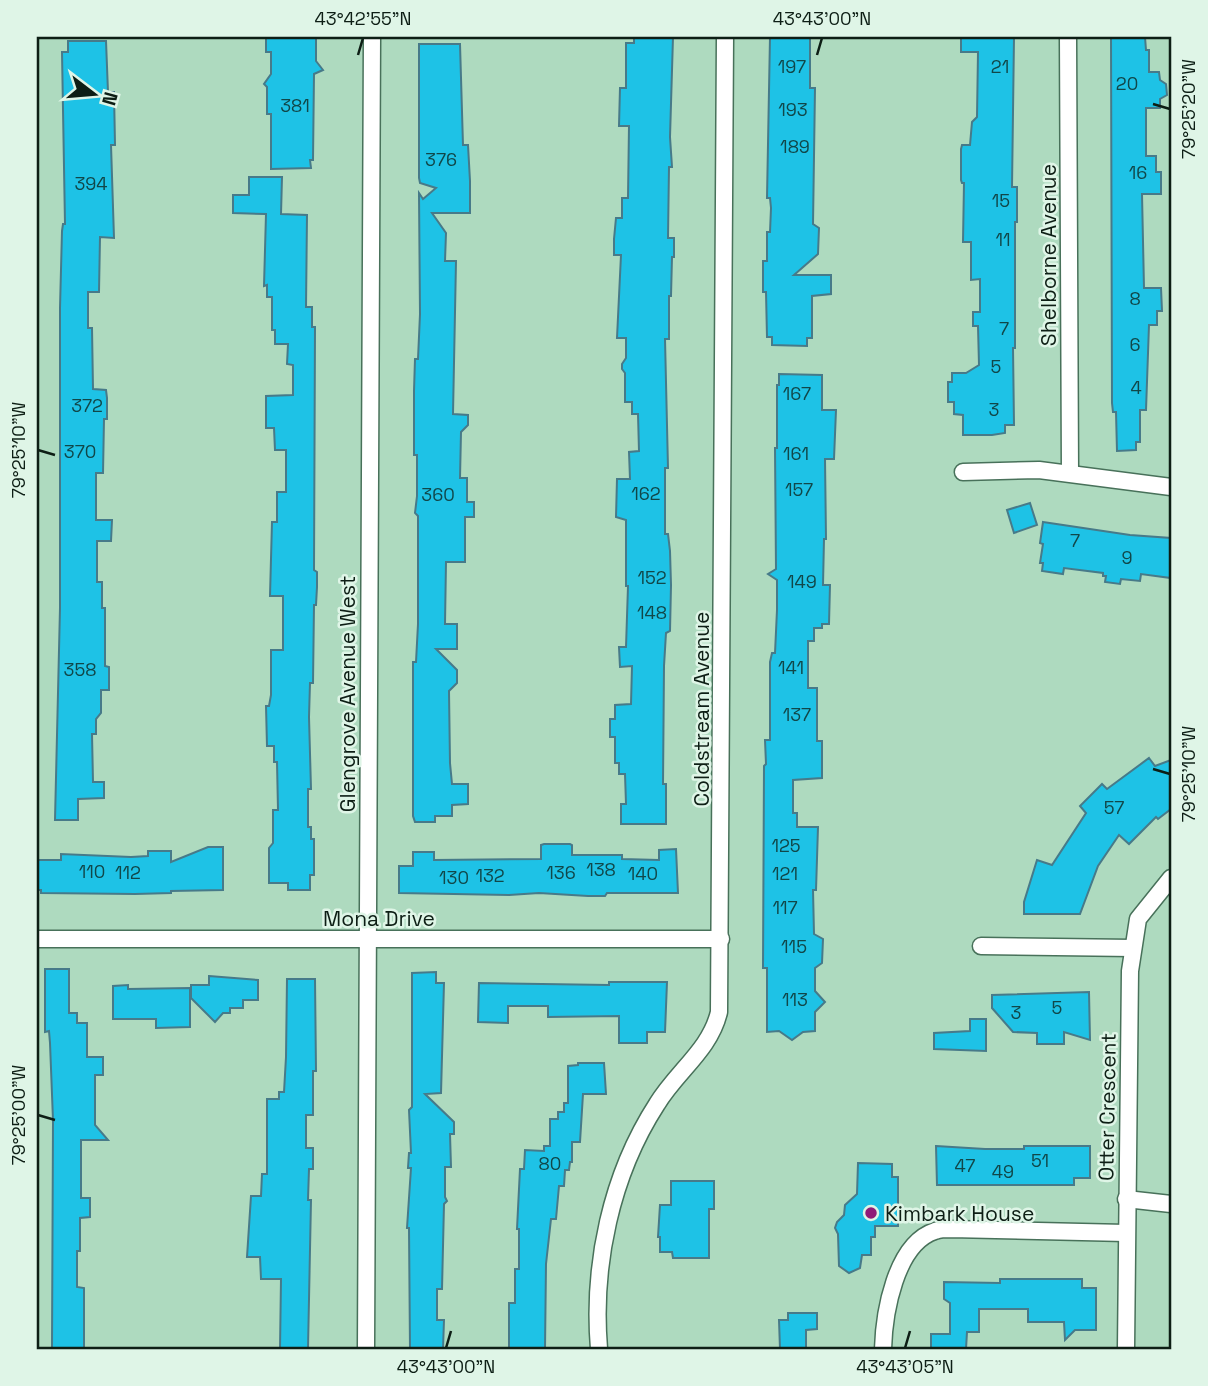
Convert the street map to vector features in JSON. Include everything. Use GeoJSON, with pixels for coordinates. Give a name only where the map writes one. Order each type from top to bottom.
{"type":"FeatureCollection","features":[{"type":"Feature","properties":{"kind":"street","name":"Coldstream Avenue"},"geometry":{"type":"LineString","coordinates":[[599,1349],[597,1285],[612,1206],[639,1136],[658,1102],[712,1035],[719,1012],[725,37]]}},
{"type":"Feature","properties":{"kind":"street","name":"Shelborne Avenue"},"geometry":{"type":"LineString","coordinates":[[1068,37],[1070,473]]}},
{"type":"Feature","properties":{"kind":"street","name":"Glengrove Avenue West"},"geometry":{"type":"LineString","coordinates":[[366,1349],[372,38]]}},
{"type":"Feature","properties":{"kind":"street"},"geometry":{"type":"LineString","coordinates":[[963,472],[1039,470],[1171,487]]}},
{"type":"Feature","properties":{"kind":"street","name":"Otter Crescent"},"geometry":{"type":"LineString","coordinates":[[1126,1349],[1130,971],[1138,919],[1171,878]]}},
{"type":"Feature","properties":{"kind":"street","name":"Mona Drive"},"geometry":{"type":"LineString","coordinates":[[37,939],[721,939]]}},
{"type":"Feature","properties":{"kind":"street"},"geometry":{"type":"LineString","coordinates":[[981,946],[1133,948]]}},
{"type":"Feature","properties":{"kind":"street"},"geometry":{"type":"LineString","coordinates":[[1126,1199],[1171,1204]]}},
{"type":"Feature","properties":{"kind":"street"},"geometry":{"type":"LineString","coordinates":[[883,1349],[888,1299],[896,1277],[921,1238],[935,1231],[951,1229],[1126,1233]]}},
{"type":"Feature","properties":{"kind":"building"},"geometry":{"type":"Polygon","coordinates":[[[266,37],[316,37],[316,61],[323,70],[314,74],[311,168],[271,169],[271,114],[267,114],[267,87],[264,84],[271,74],[271,52],[266,52],[266,37]]]}},
{"type":"Feature","properties":{"kind":"building"},"geometry":{"type":"Polygon","coordinates":[[[634,37],[673,37],[670,137],[672,167],[669,167],[668,238],[674,238],[674,257],[669,296],[669,339],[665,339],[668,468],[665,468],[665,534],[668,534],[670,551],[671,585],[670,631],[666,633],[664,666],[663,784],[666,784],[666,824],[621,824],[621,804],[626,804],[625,774],[619,774],[619,763],[615,763],[615,737],[610,737],[610,719],[615,719],[615,705],[631,704],[632,666],[620,667],[619,647],[626,647],[626,520],[616,517],[617,479],[630,479],[629,452],[639,451],[638,414],[632,414],[632,402],[625,402],[625,373],[622,364],[626,358],[626,338],[617,338],[621,255],[614,255],[614,239],[616,218],[622,218],[622,198],[628,198],[629,126],[619,126],[620,88],[626,88],[626,43],[634,43],[634,37]]]}},
{"type":"Feature","properties":{"kind":"building"},"geometry":{"type":"Polygon","coordinates":[[[770,37],[810,37],[810,88],[815,88],[813,224],[819,228],[818,254],[794,275],[831,275],[831,294],[812,296],[812,338],[807,338],[807,346],[772,345],[772,337],[767,337],[763,261],[767,261],[767,232],[770,232],[771,208],[770,198],[767,198],[770,37]]]}},
{"type":"Feature","properties":{"kind":"building"},"geometry":{"type":"Polygon","coordinates":[[[961,37],[1014,37],[1012,187],[1017,187],[1017,222],[1013,348],[1014,425],[1005,425],[1005,433],[992,435],[963,435],[963,415],[954,414],[954,402],[948,402],[948,382],[952,382],[952,373],[966,373],[979,365],[978,326],[973,326],[973,312],[980,312],[980,279],[971,280],[971,242],[963,242],[964,183],[961,180],[962,145],[970,145],[972,122],[977,117],[978,52],[961,52],[961,37]]]}},
{"type":"Feature","properties":{"kind":"building"},"geometry":{"type":"Polygon","coordinates":[[[1111,37],[1145,37],[1146,50],[1149,50],[1149,72],[1159,72],[1160,80],[1166,84],[1167,95],[1160,99],[1160,108],[1146,108],[1146,156],[1156,156],[1156,172],[1161,172],[1161,194],[1142,194],[1144,288],[1161,288],[1162,311],[1157,311],[1157,325],[1149,325],[1146,410],[1140,410],[1140,442],[1136,442],[1136,450],[1117,451],[1116,412],[1113,412],[1112,403],[1111,37]]]}},
{"type":"Feature","properties":{"kind":"building"},"geometry":{"type":"Polygon","coordinates":[[[68,41],[106,41],[108,92],[114,92],[115,145],[111,145],[114,238],[100,237],[99,292],[88,292],[88,328],[92,328],[93,389],[106,390],[107,398],[103,473],[96,473],[96,520],[112,520],[111,541],[97,541],[97,582],[102,582],[102,608],[105,608],[105,666],[109,667],[109,690],[101,690],[101,713],[96,719],[96,734],[92,734],[93,782],[104,782],[104,798],[78,799],[78,820],[55,820],[60,608],[60,308],[62,231],[65,224],[62,52],[68,52],[68,41]]]}},
{"type":"Feature","properties":{"kind":"building"},"geometry":{"type":"Polygon","coordinates":[[[419,44],[460,44],[463,145],[468,145],[470,181],[470,213],[432,213],[446,233],[445,261],[456,261],[453,414],[468,415],[468,425],[461,432],[460,478],[467,478],[467,502],[474,502],[474,517],[465,517],[465,562],[446,562],[445,624],[457,624],[457,649],[436,649],[457,670],[457,683],[449,691],[450,763],[452,784],[468,784],[468,804],[452,805],[452,816],[435,816],[435,822],[415,822],[413,816],[413,662],[416,662],[418,624],[414,391],[420,314],[419,193],[423,199],[436,188],[420,183],[419,178],[419,44]]]}},
{"type":"Feature","properties":{"kind":"building"},"geometry":{"type":"Polygon","coordinates":[[[249,177],[282,177],[281,214],[307,215],[306,307],[312,307],[312,327],[315,327],[314,570],[317,572],[313,683],[310,683],[309,717],[311,789],[308,789],[308,827],[311,827],[311,839],[314,839],[314,875],[310,875],[310,890],[288,890],[288,883],[269,883],[273,810],[278,810],[277,762],[274,762],[274,746],[267,746],[266,706],[269,706],[271,695],[271,650],[283,650],[283,596],[270,596],[272,522],[277,522],[277,492],[286,492],[286,450],[275,450],[274,428],[266,428],[266,396],[293,395],[293,365],[287,364],[288,344],[275,344],[275,330],[272,330],[272,297],[267,297],[267,285],[264,286],[266,214],[233,213],[233,195],[249,195],[249,177]]]}},
{"type":"Feature","properties":{"kind":"building"},"geometry":{"type":"Polygon","coordinates":[[[779,374],[822,375],[822,410],[836,410],[834,459],[825,459],[826,539],[823,585],[830,585],[829,624],[814,628],[814,641],[808,641],[808,688],[817,688],[817,741],[822,741],[822,778],[793,780],[793,813],[797,813],[797,827],[818,827],[816,890],[813,890],[814,934],[823,939],[822,963],[815,968],[815,991],[825,1002],[815,1012],[815,1031],[803,1032],[792,1040],[779,1031],[767,1032],[767,968],[763,968],[765,740],[770,740],[770,662],[772,653],[775,653],[777,610],[777,580],[768,574],[776,569],[775,448],[779,374]]]}},
{"type":"Feature","properties":{"kind":"building"},"geometry":{"type":"Polygon","coordinates":[[[1030,503],[1037,525],[1014,533],[1007,510],[1030,503]]]}},
{"type":"Feature","properties":{"kind":"building"},"geometry":{"type":"Polygon","coordinates":[[[1043,522],[1130,535],[1171,538],[1171,578],[1141,574],[1140,581],[1121,579],[1120,584],[1105,582],[1106,576],[1103,576],[1103,573],[1064,568],[1063,574],[1042,571],[1043,563],[1040,563],[1043,544],[1040,543],[1043,522]]]}},
{"type":"Feature","properties":{"kind":"building"},"geometry":{"type":"Polygon","coordinates":[[[1149,758],[1155,766],[1171,760],[1171,809],[1158,819],[1156,817],[1129,844],[1119,835],[1098,866],[1080,914],[1024,914],[1024,902],[1037,860],[1052,865],[1086,813],[1080,806],[1102,784],[1107,789],[1149,758]]]}},
{"type":"Feature","properties":{"kind":"building"},"geometry":{"type":"Polygon","coordinates":[[[570,844],[572,855],[622,855],[622,859],[659,860],[659,850],[676,849],[678,893],[607,893],[605,896],[588,896],[539,893],[399,893],[399,866],[413,866],[413,852],[434,852],[434,860],[541,859],[541,845],[570,844]]]}},
{"type":"Feature","properties":{"kind":"building"},"geometry":{"type":"Polygon","coordinates":[[[208,847],[223,847],[223,890],[135,894],[41,893],[41,890],[37,890],[37,860],[61,860],[61,854],[131,857],[148,856],[148,851],[171,851],[171,862],[208,847]]]}},
{"type":"Feature","properties":{"kind":"building"},"geometry":{"type":"Polygon","coordinates":[[[45,969],[69,969],[69,1013],[77,1013],[77,1023],[87,1023],[87,1057],[103,1057],[103,1075],[95,1075],[95,1125],[108,1140],[81,1140],[81,1198],[90,1198],[90,1217],[80,1218],[80,1251],[77,1251],[77,1287],[84,1288],[84,1349],[52,1349],[53,1120],[49,1031],[45,1032],[45,969]]]}},
{"type":"Feature","properties":{"kind":"building"},"geometry":{"type":"Polygon","coordinates":[[[436,972],[436,983],[444,983],[441,1093],[425,1094],[454,1122],[454,1134],[450,1134],[451,1167],[445,1167],[447,1201],[444,1204],[442,1289],[437,1289],[437,1320],[444,1320],[443,1349],[410,1349],[407,1228],[411,1168],[408,1168],[411,1153],[409,1110],[412,1107],[412,973],[436,972]]]}},
{"type":"Feature","properties":{"kind":"building"},"geometry":{"type":"Polygon","coordinates":[[[209,976],[258,980],[258,1000],[243,1000],[243,1008],[230,1008],[230,1013],[223,1013],[215,1022],[191,998],[191,985],[209,985],[209,976]]]}},
{"type":"Feature","properties":{"kind":"building"},"geometry":{"type":"Polygon","coordinates":[[[287,979],[315,979],[316,1071],[313,1071],[313,1115],[306,1115],[306,1148],[313,1148],[308,1200],[311,1200],[308,1349],[280,1349],[281,1279],[261,1279],[260,1257],[247,1257],[251,1196],[261,1196],[262,1174],[267,1174],[267,1099],[279,1099],[279,1092],[284,1092],[287,979]]]}},
{"type":"Feature","properties":{"kind":"building"},"geometry":{"type":"Polygon","coordinates":[[[609,982],[667,982],[665,1032],[647,1032],[647,1043],[619,1043],[619,1016],[548,1017],[548,1006],[508,1006],[508,1023],[478,1022],[479,983],[609,985],[609,982]]]}},
{"type":"Feature","properties":{"kind":"building"},"geometry":{"type":"Polygon","coordinates":[[[128,985],[128,989],[190,988],[190,1027],[156,1028],[156,1019],[113,1019],[113,986],[128,985]]]}},
{"type":"Feature","properties":{"kind":"building"},"geometry":{"type":"Polygon","coordinates":[[[1089,992],[1090,1040],[1064,1032],[1064,1044],[1037,1044],[1037,1033],[1013,1032],[992,1008],[992,995],[1089,992]]]}},
{"type":"Feature","properties":{"kind":"building"},"geometry":{"type":"Polygon","coordinates":[[[970,1019],[986,1019],[986,1051],[934,1049],[934,1033],[970,1031],[970,1019]]]}},
{"type":"Feature","properties":{"kind":"building"},"geometry":{"type":"Polygon","coordinates":[[[578,1063],[604,1063],[606,1094],[583,1094],[580,1142],[572,1142],[572,1162],[569,1170],[565,1170],[564,1186],[559,1186],[556,1219],[551,1219],[546,1264],[545,1349],[509,1349],[509,1303],[515,1303],[515,1269],[519,1269],[517,1229],[520,1169],[524,1169],[525,1150],[544,1151],[544,1146],[550,1146],[550,1119],[558,1119],[558,1112],[564,1112],[564,1103],[568,1103],[568,1066],[578,1063]]]}},
{"type":"Feature","properties":{"kind":"building"},"geometry":{"type":"Polygon","coordinates":[[[936,1146],[1024,1149],[1024,1146],[1090,1146],[1090,1178],[1074,1178],[1074,1185],[937,1185],[936,1146]]]}},
{"type":"Feature","properties":{"kind":"building","name":"Kimbark House"},"geometry":{"type":"Polygon","coordinates":[[[858,1163],[892,1164],[892,1177],[898,1177],[898,1226],[875,1226],[875,1237],[871,1237],[871,1255],[862,1255],[860,1268],[849,1273],[839,1266],[838,1234],[835,1228],[844,1215],[845,1205],[857,1194],[858,1163]]]}},
{"type":"Feature","properties":{"kind":"building"},"geometry":{"type":"Polygon","coordinates":[[[671,1181],[714,1181],[714,1209],[709,1209],[709,1258],[673,1258],[672,1252],[660,1252],[660,1205],[671,1205],[671,1181]]]}},
{"type":"Feature","properties":{"kind":"building"},"geometry":{"type":"Polygon","coordinates":[[[1000,1279],[1082,1279],[1082,1288],[1096,1288],[1096,1330],[1075,1330],[1065,1340],[1064,1322],[1028,1322],[1028,1309],[979,1309],[979,1332],[967,1332],[966,1349],[931,1349],[931,1334],[950,1334],[950,1303],[944,1299],[944,1282],[1000,1283],[1000,1279]]]}},
{"type":"Feature","properties":{"kind":"building"},"geometry":{"type":"Polygon","coordinates":[[[788,1313],[817,1313],[817,1329],[806,1330],[806,1349],[780,1349],[779,1320],[788,1320],[788,1313]]]}},
{"type":"Feature","properties":{"kind":"place","name":"Kimbark House"},"geometry":{"type":"Point","coordinates":[871,1213]}}]}
